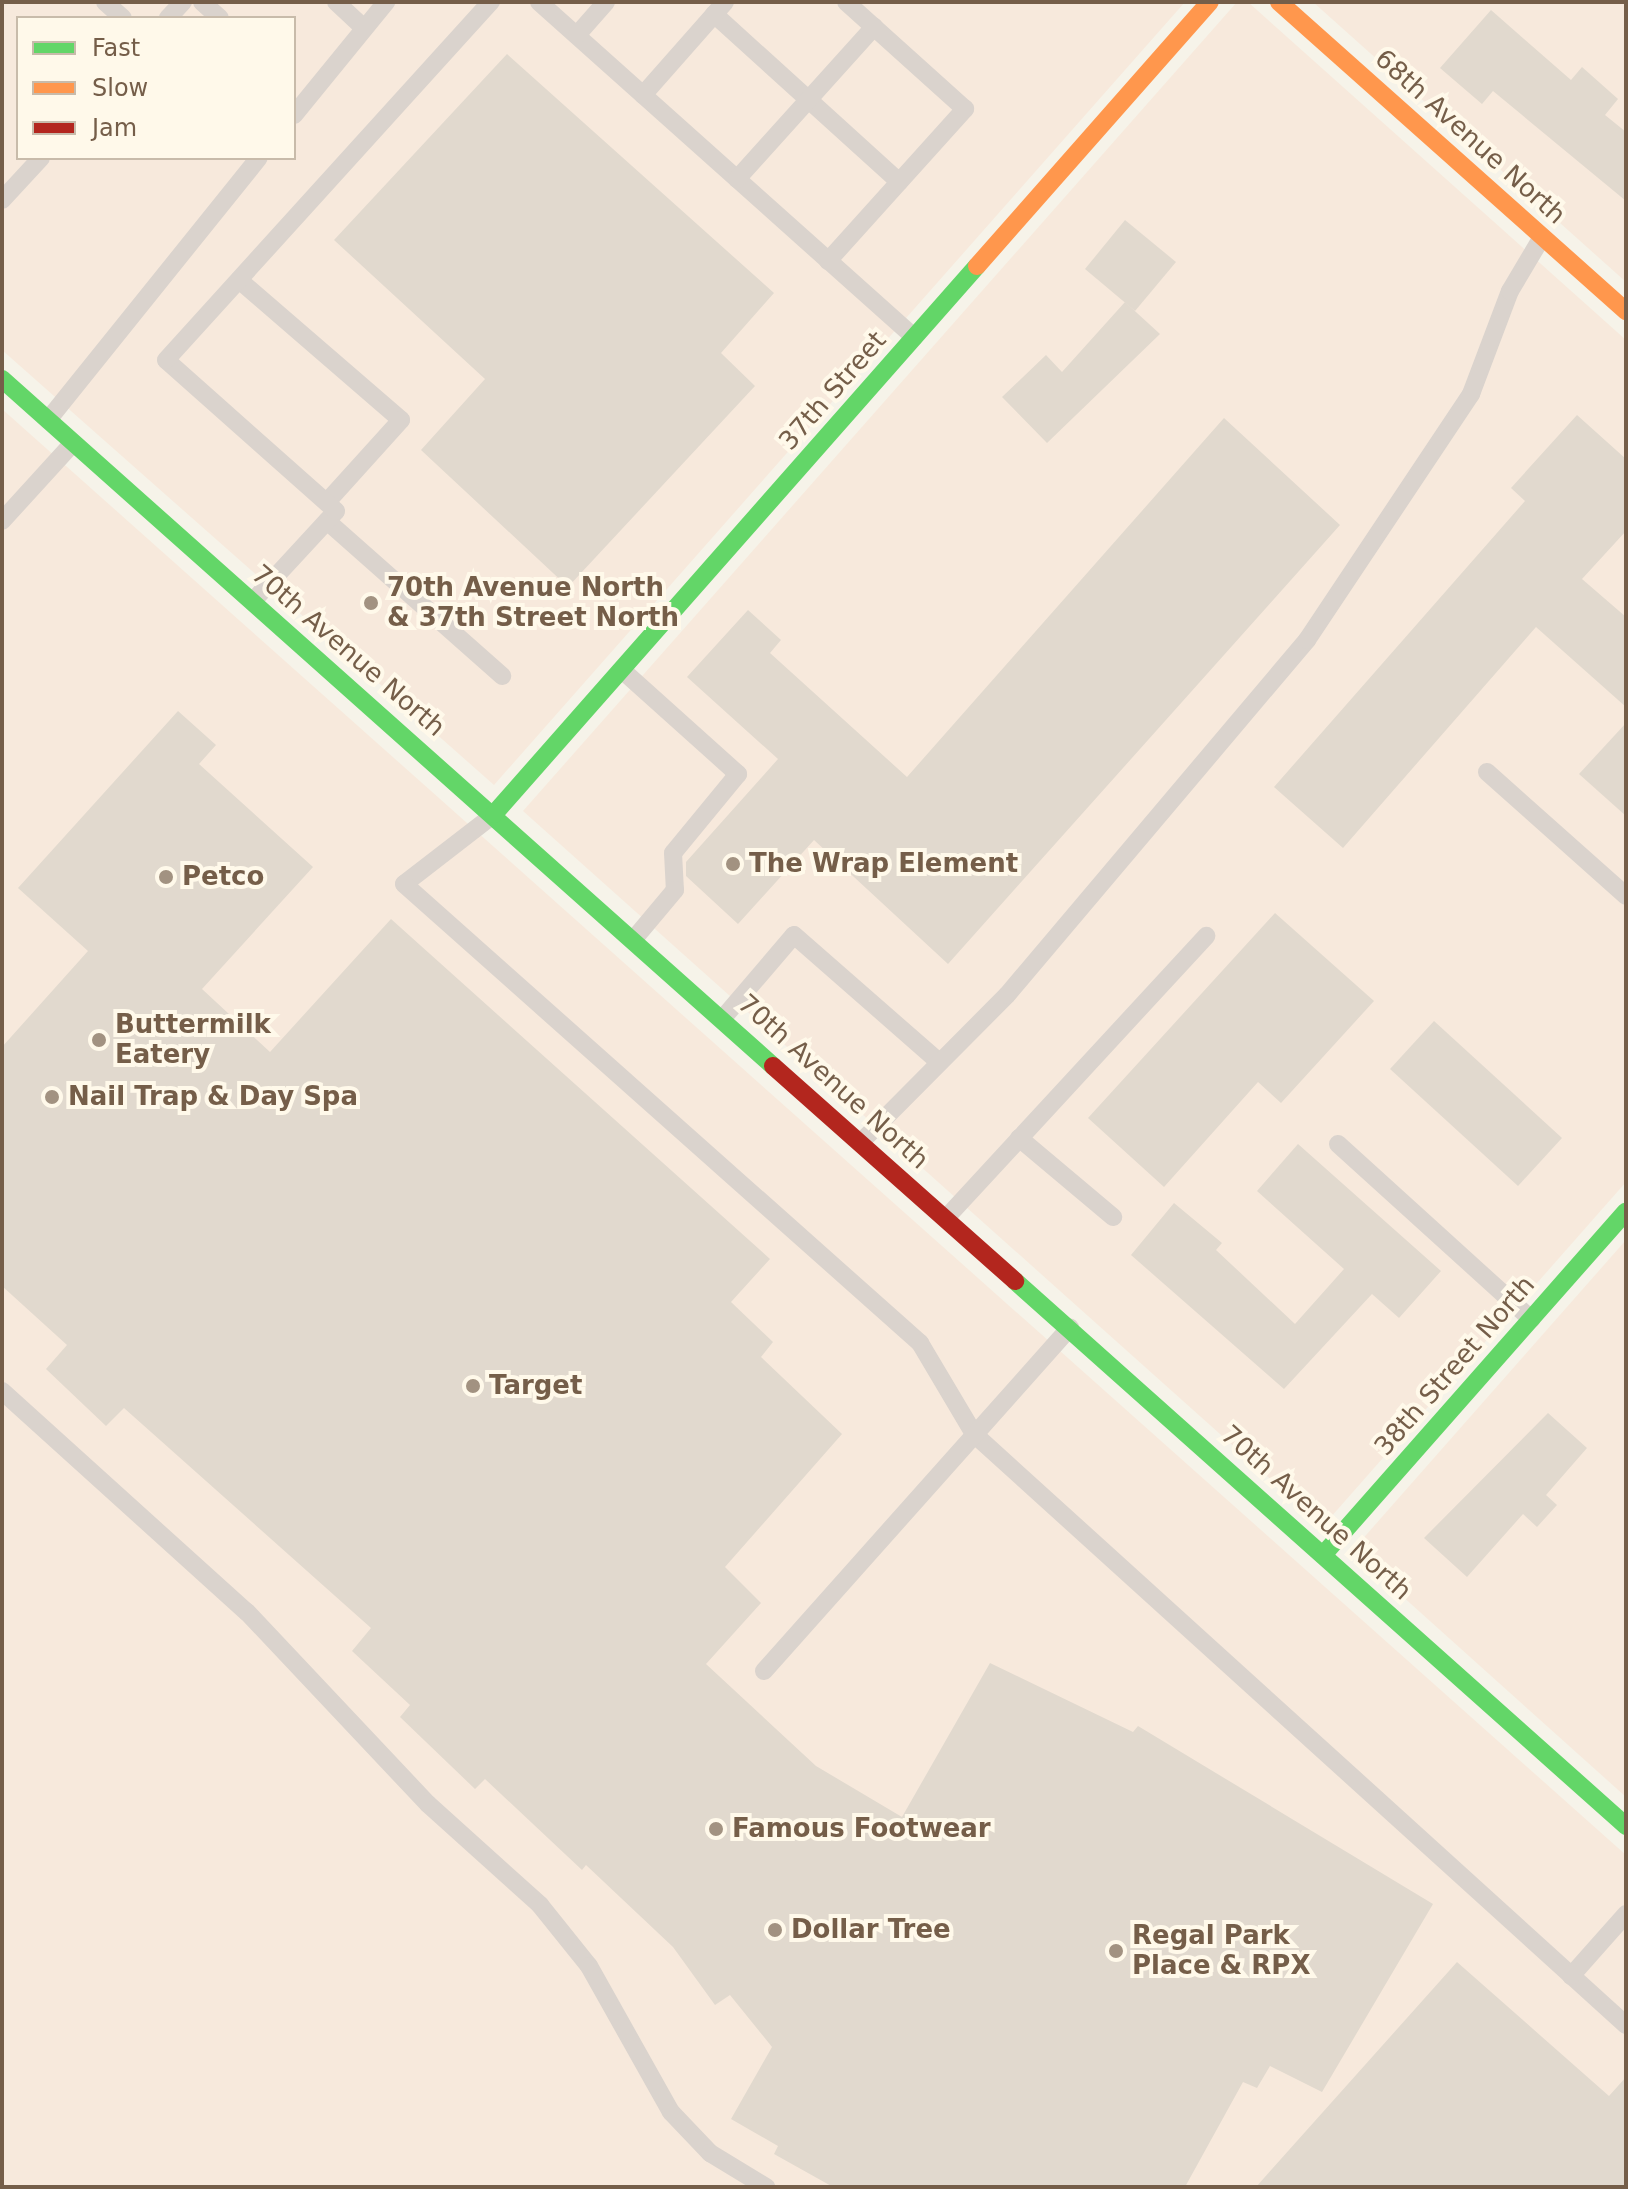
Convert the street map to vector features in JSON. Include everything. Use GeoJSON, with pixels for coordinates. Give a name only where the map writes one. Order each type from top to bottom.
{"type":"FeatureCollection","features":[{"type":"Feature","properties":{"kind":"street","name":"37th Street"},"geometry":{"type":"LineString","coordinates":[[494,814],[1210,2]]}},
{"type":"Feature","properties":{"kind":"street","name":"68th Avenue North"},"geometry":{"type":"LineString","coordinates":[[1279,2],[1626,311]]}},
{"type":"Feature","properties":{"kind":"street","name":"70th Avenue North"},"geometry":{"type":"LineString","coordinates":[[2,379],[723,1018],[1626,1826]]}},
{"type":"Feature","properties":{"kind":"street","name":"38th Street North"},"geometry":{"type":"LineString","coordinates":[[1323,1555],[1626,1211]]}},
{"type":"Feature","properties":{"kind":"lane"},"geometry":{"type":"LineString","coordinates":[[105,2],[121,16]]}},
{"type":"Feature","properties":{"kind":"lane"},"geometry":{"type":"LineString","coordinates":[[202,2],[218,16]]}},
{"type":"Feature","properties":{"kind":"lane"},"geometry":{"type":"LineString","coordinates":[[336,2],[364,28]]}},
{"type":"Feature","properties":{"kind":"lane"},"geometry":{"type":"LineString","coordinates":[[301,90],[386,2]]}},
{"type":"Feature","properties":{"kind":"lane"},"geometry":{"type":"LineString","coordinates":[[491,2],[166,360],[502,676]]}},
{"type":"Feature","properties":{"kind":"lane"},"geometry":{"type":"LineString","coordinates":[[539,2],[914,337]]}},
{"type":"Feature","properties":{"kind":"lane"},"geometry":{"type":"LineString","coordinates":[[577,35],[606,2]]}},
{"type":"Feature","properties":{"kind":"lane"},"geometry":{"type":"LineString","coordinates":[[828,261],[965,109],[846,2]]}},
{"type":"Feature","properties":{"kind":"lane"},"geometry":{"type":"LineString","coordinates":[[643,95],[720,8],[809,100],[899,182]]}},
{"type":"Feature","properties":{"kind":"lane"},"geometry":{"type":"LineString","coordinates":[[737,179],[874,27]]}},
{"type":"Feature","properties":{"kind":"lane"},"geometry":{"type":"LineString","coordinates":[[2,200],[39,160]]}},
{"type":"Feature","properties":{"kind":"lane"},"geometry":{"type":"LineString","coordinates":[[48,420],[257,160]]}},
{"type":"Feature","properties":{"kind":"lane"},"geometry":{"type":"LineString","coordinates":[[861,1142],[1007,995],[1307,640],[1368,539],[1456,419],[1510,291],[1542,236]]}},
{"type":"Feature","properties":{"kind":"lane"},"geometry":{"type":"LineString","coordinates":[[239,280],[401,420],[253,601]]}},
{"type":"Feature","properties":{"kind":"lane"},"geometry":{"type":"LineString","coordinates":[[2,521],[73,443]]}},
{"type":"Feature","properties":{"kind":"lane"},"geometry":{"type":"LineString","coordinates":[[622,670],[738,774],[673,853],[675,890],[634,939]]}},
{"type":"Feature","properties":{"kind":"lane"},"geometry":{"type":"LineString","coordinates":[[1487,772],[1626,896]]}},
{"type":"Feature","properties":{"kind":"lane"},"geometry":{"type":"LineString","coordinates":[[494,814],[404,884],[920,1343],[974,1434],[1626,2025]]}},
{"type":"Feature","properties":{"kind":"lane"},"geometry":{"type":"LineString","coordinates":[[723,1018],[794,935],[939,1062]]}},
{"type":"Feature","properties":{"kind":"lane"},"geometry":{"type":"LineString","coordinates":[[946,1218],[1206,936]]}},
{"type":"Feature","properties":{"kind":"lane"},"geometry":{"type":"LineString","coordinates":[[1019,1138],[1113,1217]]}},
{"type":"Feature","properties":{"kind":"lane"},"geometry":{"type":"LineString","coordinates":[[1338,1144],[1531,1319]]}},
{"type":"Feature","properties":{"kind":"lane"},"geometry":{"type":"LineString","coordinates":[[764,1671],[1070,1328]]}},
{"type":"Feature","properties":{"kind":"lane"},"geometry":{"type":"LineString","coordinates":[[2,1391],[247,1612],[428,1804],[540,1905],[589,1966],[671,2112],[710,2153],[757,2185]]}},
{"type":"Feature","properties":{"kind":"lane"},"geometry":{"type":"LineString","coordinates":[[1608,1810],[1626,1791]]}},
{"type":"Feature","properties":{"kind":"lane"},"geometry":{"type":"LineString","coordinates":[[1571,1976],[1626,1914]]}},
{"type":"Feature","properties":{"kind":"shaded area"},"geometry":{"type":"Polygon","coordinates":[[[2,2],[1185,2],[494,785],[2,350],[2,2]]]}},
{"type":"Feature","properties":{"kind":"shaded area"},"geometry":{"type":"Polygon","coordinates":[[[1237,2],[1248,2],[1626,340],[1626,1182],[1323,1526],[523,811],[1237,2]]]}},
{"type":"Feature","properties":{"kind":"shaded area"},"geometry":{"type":"Polygon","coordinates":[[[1313,2],[1626,2],[1626,282],[1313,2]]]}},
{"type":"Feature","properties":{"kind":"shaded area"},"geometry":{"type":"Polygon","coordinates":[[[2,409],[1626,1855],[1626,2187],[2,2187],[2,409]]]}},
{"type":"Feature","properties":{"kind":"shaded area"},"geometry":{"type":"Polygon","coordinates":[[[1626,1240],[1626,1797],[1352,1551],[1626,1240]]]}},
{"type":"Feature","properties":{"kind":"building"},"geometry":{"type":"Polygon","coordinates":[[[1491,10],[1571,80],[1582,67],[1618,99],[1605,115],[1626,132],[1626,201],[1493,91],[1482,104],[1440,68],[1491,10]]]}},
{"type":"Feature","properties":{"kind":"building"},"geometry":{"type":"Polygon","coordinates":[[[507,54],[774,293],[721,353],[755,386],[568,587],[421,450],[485,379],[334,240],[507,54]]]}},
{"type":"Feature","properties":{"kind":"building"},"geometry":{"type":"Polygon","coordinates":[[[1125,220],[1176,262],[1135,311],[1085,269],[1125,220]]]}},
{"type":"Feature","properties":{"kind":"building"},"geometry":{"type":"Polygon","coordinates":[[[1125,302],[1160,334],[1047,443],[1002,397],[1046,355],[1062,372],[1125,302]]]}},
{"type":"Feature","properties":{"kind":"building"},"geometry":{"type":"Polygon","coordinates":[[[1577,415],[1626,459],[1626,531],[1582,579],[1626,617],[1626,707],[1536,627],[1343,848],[1274,787],[1525,501],[1511,488],[1577,415]]]}},
{"type":"Feature","properties":{"kind":"building"},"geometry":{"type":"Polygon","coordinates":[[[1224,418],[1340,525],[948,964],[814,840],[738,924],[686,876],[686,862],[778,759],[687,677],[748,610],[781,640],[770,653],[907,777],[1224,418]]]}},
{"type":"Feature","properties":{"kind":"building"},"geometry":{"type":"Polygon","coordinates":[[[178,711],[216,745],[199,764],[313,867],[202,989],[270,1052],[391,919],[770,1259],[731,1302],[773,1342],[761,1357],[842,1434],[725,1567],[761,1603],[706,1664],[816,1766],[902,1817],[990,1663],[1133,1732],[1138,1726],[1433,1904],[1322,2092],[1270,2066],[1257,2088],[1243,2082],[1185,2187],[833,2187],[774,2154],[778,2146],[731,2119],[772,2047],[730,1995],[715,2005],[673,1947],[586,1865],[582,1870],[485,1779],[475,1789],[400,1717],[410,1705],[352,1651],[371,1628],[124,1408],[106,1426],[46,1369],[67,1345],[2,1286],[2,1047],[88,951],[18,888],[178,711]]]}},
{"type":"Feature","properties":{"kind":"building"},"geometry":{"type":"Polygon","coordinates":[[[1626,723],[1626,816],[1579,774],[1626,723]]]}},
{"type":"Feature","properties":{"kind":"building"},"geometry":{"type":"Polygon","coordinates":[[[1275,913],[1374,1001],[1281,1103],[1258,1082],[1164,1187],[1088,1118],[1275,913]]]}},
{"type":"Feature","properties":{"kind":"building"},"geometry":{"type":"Polygon","coordinates":[[[1434,1021],[1562,1138],[1518,1186],[1390,1069],[1434,1021]]]}},
{"type":"Feature","properties":{"kind":"building"},"geometry":{"type":"Polygon","coordinates":[[[1298,1144],[1441,1271],[1399,1318],[1372,1294],[1284,1389],[1131,1255],[1174,1203],[1222,1243],[1216,1250],[1295,1324],[1344,1269],[1257,1191],[1298,1144]]]}},
{"type":"Feature","properties":{"kind":"building"},"geometry":{"type":"Polygon","coordinates":[[[1548,1413],[1587,1448],[1546,1495],[1557,1505],[1537,1527],[1523,1514],[1467,1577],[1424,1538],[1548,1413]]]}},
{"type":"Feature","properties":{"kind":"building"},"geometry":{"type":"Polygon","coordinates":[[[1457,1962],[1609,2096],[1626,2077],[1626,2187],[1256,2187],[1457,1962]]]}},
{"type":"Feature","properties":{"kind":"traffic: fast"},"geometry":{"type":"LineString","coordinates":[[494,814],[977,266]]}},
{"type":"Feature","properties":{"kind":"traffic: fast"},"geometry":{"type":"LineString","coordinates":[[2,379],[773,1066]]}},
{"type":"Feature","properties":{"kind":"traffic: fast"},"geometry":{"type":"LineString","coordinates":[[1323,1555],[1626,1211]]}},
{"type":"Feature","properties":{"kind":"traffic: fast"},"geometry":{"type":"LineString","coordinates":[[1015,1281],[1626,1826]]}},
{"type":"Feature","properties":{"kind":"traffic: slow"},"geometry":{"type":"LineString","coordinates":[[977,266],[1210,2]]}},
{"type":"Feature","properties":{"kind":"traffic: slow"},"geometry":{"type":"LineString","coordinates":[[1279,2],[1626,311]]}},
{"type":"Feature","properties":{"kind":"traffic: jam"},"geometry":{"type":"LineString","coordinates":[[773,1066],[1015,1281]]}},
{"type":"Feature","properties":{"kind":"place","name":"70th Avenue North & 37th Street North"},"geometry":{"type":"Point","coordinates":[371,603]}},
{"type":"Feature","properties":{"kind":"place","name":"The Wrap Element"},"geometry":{"type":"Point","coordinates":[733,864]}},
{"type":"Feature","properties":{"kind":"place","name":"Petco"},"geometry":{"type":"Point","coordinates":[166,877]}},
{"type":"Feature","properties":{"kind":"place","name":"Buttermilk Eatery"},"geometry":{"type":"Point","coordinates":[99,1040]}},
{"type":"Feature","properties":{"kind":"place","name":"Nail Trap & Day Spa"},"geometry":{"type":"Point","coordinates":[52,1097]}},
{"type":"Feature","properties":{"kind":"place","name":"Target"},"geometry":{"type":"Point","coordinates":[473,1386]}},
{"type":"Feature","properties":{"kind":"place","name":"Famous Footwear"},"geometry":{"type":"Point","coordinates":[716,1829]}},
{"type":"Feature","properties":{"kind":"place","name":"Dollar Tree"},"geometry":{"type":"Point","coordinates":[775,1930]}},
{"type":"Feature","properties":{"kind":"place","name":"Regal Park Place & RPX"},"geometry":{"type":"Point","coordinates":[1116,1951]}}]}
